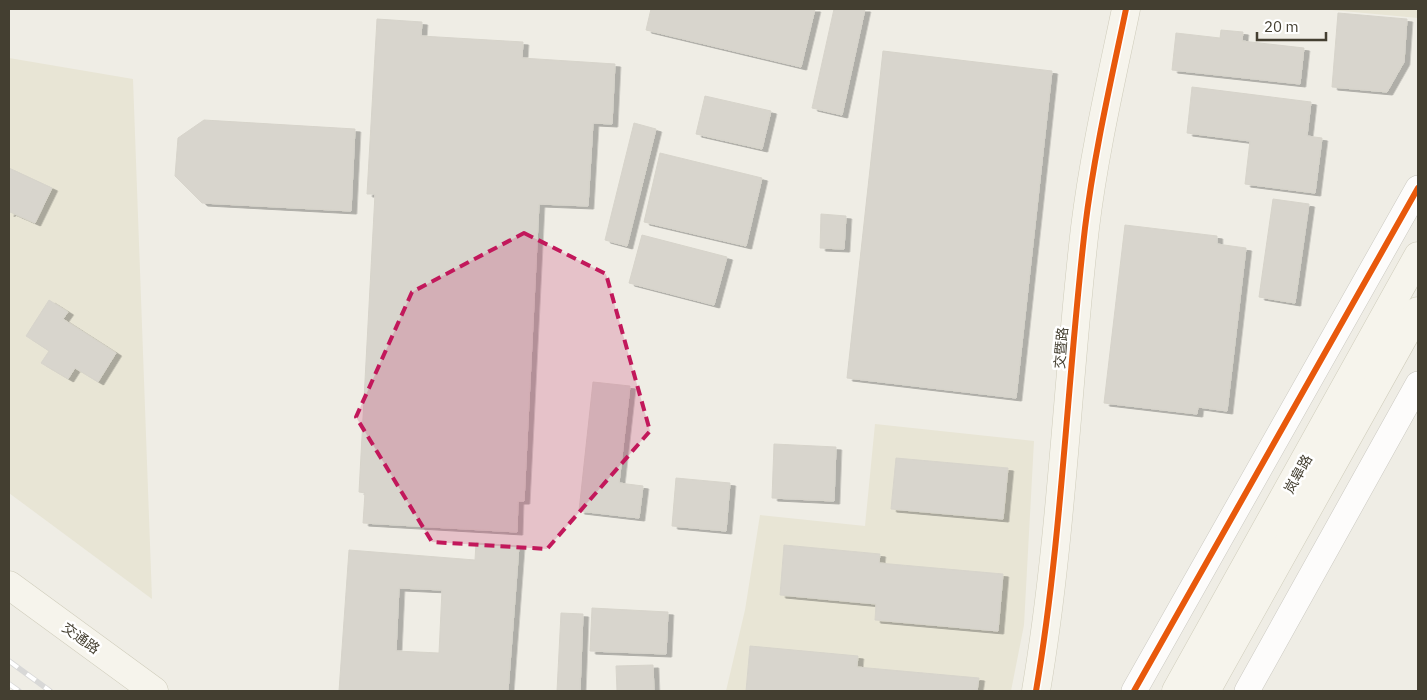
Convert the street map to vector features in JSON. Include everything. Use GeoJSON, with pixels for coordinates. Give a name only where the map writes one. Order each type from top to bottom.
{"type":"FeatureCollection","features":[{"type":"Feature","properties":{"kind":"main road","name":"交暨路"},"geometry":{"type":"LineString","coordinates":[[1036,691],[1047,625],[1085,227],[1102,122],[1126,9]]}},
{"type":"Feature","properties":{"kind":"main road","name":"岚皋路"},"geometry":{"type":"LineString","coordinates":[[1206,691],[1254,579],[1418,256]]}},
{"type":"Feature","properties":{"kind":"main road","name":"岚皋路"},"geometry":{"type":"LineString","coordinates":[[1176,691],[1254,579],[1418,311]]}},
{"type":"Feature","properties":{"kind":"main road","name":"交通路"},"geometry":{"type":"LineString","coordinates":[[9,585],[154,691]]}},
{"type":"Feature","properties":{"kind":"street"},"geometry":{"type":"LineString","coordinates":[[1134,691],[1418,188]]}},
{"type":"Feature","properties":{"kind":"street"},"geometry":{"type":"LineString","coordinates":[[1247,691],[1418,384]]}},
{"type":"Feature","properties":{"kind":"highlighted area"},"geometry":{"type":"Polygon","coordinates":[[[524,233],[606,274],[650,431],[547,549],[432,542],[356,417],[412,292],[524,233]]]}},
{"type":"Feature","properties":{"kind":"shaded area"},"geometry":{"type":"Polygon","coordinates":[[[1321,9],[1418,9],[1418,18],[1321,9]]]}},
{"type":"Feature","properties":{"kind":"shaded area"},"geometry":{"type":"Polygon","coordinates":[[[9,58],[133,79],[152,599],[9,493],[9,58]]]}},
{"type":"Feature","properties":{"kind":"shaded area"},"geometry":{"type":"Polygon","coordinates":[[[875,424],[1034,441],[1024,625],[1011,691],[726,691],[745,610],[760,515],[865,526],[875,424]]]}},
{"type":"Feature","properties":{"kind":"building"},"geometry":{"type":"Polygon","coordinates":[[[651,9],[815,9],[801,67],[646,30],[651,9]]]}},
{"type":"Feature","properties":{"kind":"building"},"geometry":{"type":"Polygon","coordinates":[[[834,9],[865,9],[842,115],[812,108],[834,9]]]}},
{"type":"Feature","properties":{"kind":"building"},"geometry":{"type":"Polygon","coordinates":[[[1338,13],[1407,19],[1404,62],[1387,92],[1332,87],[1338,13]]]}},
{"type":"Feature","properties":{"kind":"building"},"geometry":{"type":"Polygon","coordinates":[[[377,19],[422,22],[421,36],[523,42],[522,58],[615,64],[612,124],[593,123],[588,206],[539,204],[524,501],[518,501],[517,532],[363,523],[365,493],[359,492],[375,194],[367,194],[377,19]]]}},
{"type":"Feature","properties":{"kind":"building"},"geometry":{"type":"Polygon","coordinates":[[[1221,30],[1243,32],[1242,41],[1304,48],[1300,84],[1172,70],[1176,33],[1220,38],[1221,30]]]}},
{"type":"Feature","properties":{"kind":"building"},"geometry":{"type":"Polygon","coordinates":[[[883,51],[1052,71],[1016,398],[847,378],[883,51]]]}},
{"type":"Feature","properties":{"kind":"building"},"geometry":{"type":"Polygon","coordinates":[[[1192,87],[1311,102],[1307,136],[1322,138],[1315,193],[1245,184],[1250,141],[1187,133],[1192,87]]]}},
{"type":"Feature","properties":{"kind":"building"},"geometry":{"type":"Polygon","coordinates":[[[705,96],[771,111],[762,149],[696,134],[705,96]]]}},
{"type":"Feature","properties":{"kind":"building"},"geometry":{"type":"Polygon","coordinates":[[[204,120],[355,129],[351,211],[202,203],[175,176],[178,138],[204,120]]]}},
{"type":"Feature","properties":{"kind":"building"},"geometry":{"type":"Polygon","coordinates":[[[634,123],[656,129],[627,246],[605,240],[634,123]]]}},
{"type":"Feature","properties":{"kind":"building"},"geometry":{"type":"Polygon","coordinates":[[[660,153],[762,178],[746,246],[644,222],[660,153]]]}},
{"type":"Feature","properties":{"kind":"building"},"geometry":{"type":"Polygon","coordinates":[[[9,168],[52,188],[35,223],[10,212],[9,214],[9,168]]]}},
{"type":"Feature","properties":{"kind":"building"},"geometry":{"type":"Polygon","coordinates":[[[1273,199],[1309,204],[1295,303],[1259,297],[1273,199]]]}},
{"type":"Feature","properties":{"kind":"building"},"geometry":{"type":"Polygon","coordinates":[[[821,214],[846,216],[844,249],[820,248],[821,214]]]}},
{"type":"Feature","properties":{"kind":"building"},"geometry":{"type":"Polygon","coordinates":[[[1125,225],[1217,236],[1217,244],[1246,248],[1227,411],[1198,407],[1197,414],[1104,403],[1125,225]]]}},
{"type":"Feature","properties":{"kind":"building"},"geometry":{"type":"Polygon","coordinates":[[[642,235],[727,257],[714,305],[629,283],[642,235]]]}},
{"type":"Feature","properties":{"kind":"building"},"geometry":{"type":"Polygon","coordinates":[[[49,300],[68,312],[63,319],[116,353],[98,382],[75,368],[68,379],[41,363],[49,351],[26,336],[49,300]]]}},
{"type":"Feature","properties":{"kind":"building"},"geometry":{"type":"Polygon","coordinates":[[[593,382],[630,386],[619,483],[643,486],[639,518],[579,511],[593,382]]]}},
{"type":"Feature","properties":{"kind":"building"},"geometry":{"type":"Polygon","coordinates":[[[774,444],[836,447],[834,501],[772,498],[774,444]]]}},
{"type":"Feature","properties":{"kind":"building"},"geometry":{"type":"Polygon","coordinates":[[[896,458],[1008,468],[1003,519],[891,509],[896,458]]]}},
{"type":"Feature","properties":{"kind":"building"},"geometry":{"type":"Polygon","coordinates":[[[676,478],[730,483],[726,531],[672,526],[676,478]]]}},
{"type":"Feature","properties":{"kind":"building"},"geometry":{"type":"Polygon","coordinates":[[[476,543],[519,546],[508,691],[339,691],[349,550],[475,560],[476,543]],[[399,588],[396,651],[439,653],[442,590],[399,588]]]}},
{"type":"Feature","properties":{"kind":"building"},"geometry":{"type":"Polygon","coordinates":[[[784,545],[880,554],[879,563],[1003,574],[998,631],[875,620],[876,604],[780,595],[784,545]]]}},
{"type":"Feature","properties":{"kind":"building"},"geometry":{"type":"Polygon","coordinates":[[[592,608],[668,612],[666,654],[590,651],[592,608]]]}},
{"type":"Feature","properties":{"kind":"building"},"geometry":{"type":"Polygon","coordinates":[[[561,613],[583,614],[580,691],[557,691],[561,613]]]}},
{"type":"Feature","properties":{"kind":"building"},"geometry":{"type":"Polygon","coordinates":[[[750,646],[858,656],[857,667],[979,678],[977,691],[746,691],[750,646]]]}},
{"type":"Feature","properties":{"kind":"building"},"geometry":{"type":"Polygon","coordinates":[[[653,665],[654,691],[617,691],[616,666],[653,665]]]}},
{"type":"Feature","properties":{"kind":"railway"},"geometry":{"type":"LineString","coordinates":[[9,661],[50,691]]}},
{"type":"Feature","properties":{"kind":"railway"},"geometry":{"type":"LineString","coordinates":[[9,684],[19,691]]}},
{"type":"Feature","properties":{"kind":"cycle path"},"geometry":{"type":"LineString","coordinates":[[1036,691],[1052,576],[1085,228],[1098,145],[1126,9]]}},
{"type":"Feature","properties":{"kind":"cycle path"},"geometry":{"type":"LineString","coordinates":[[1134,691],[1418,188]]}}]}
